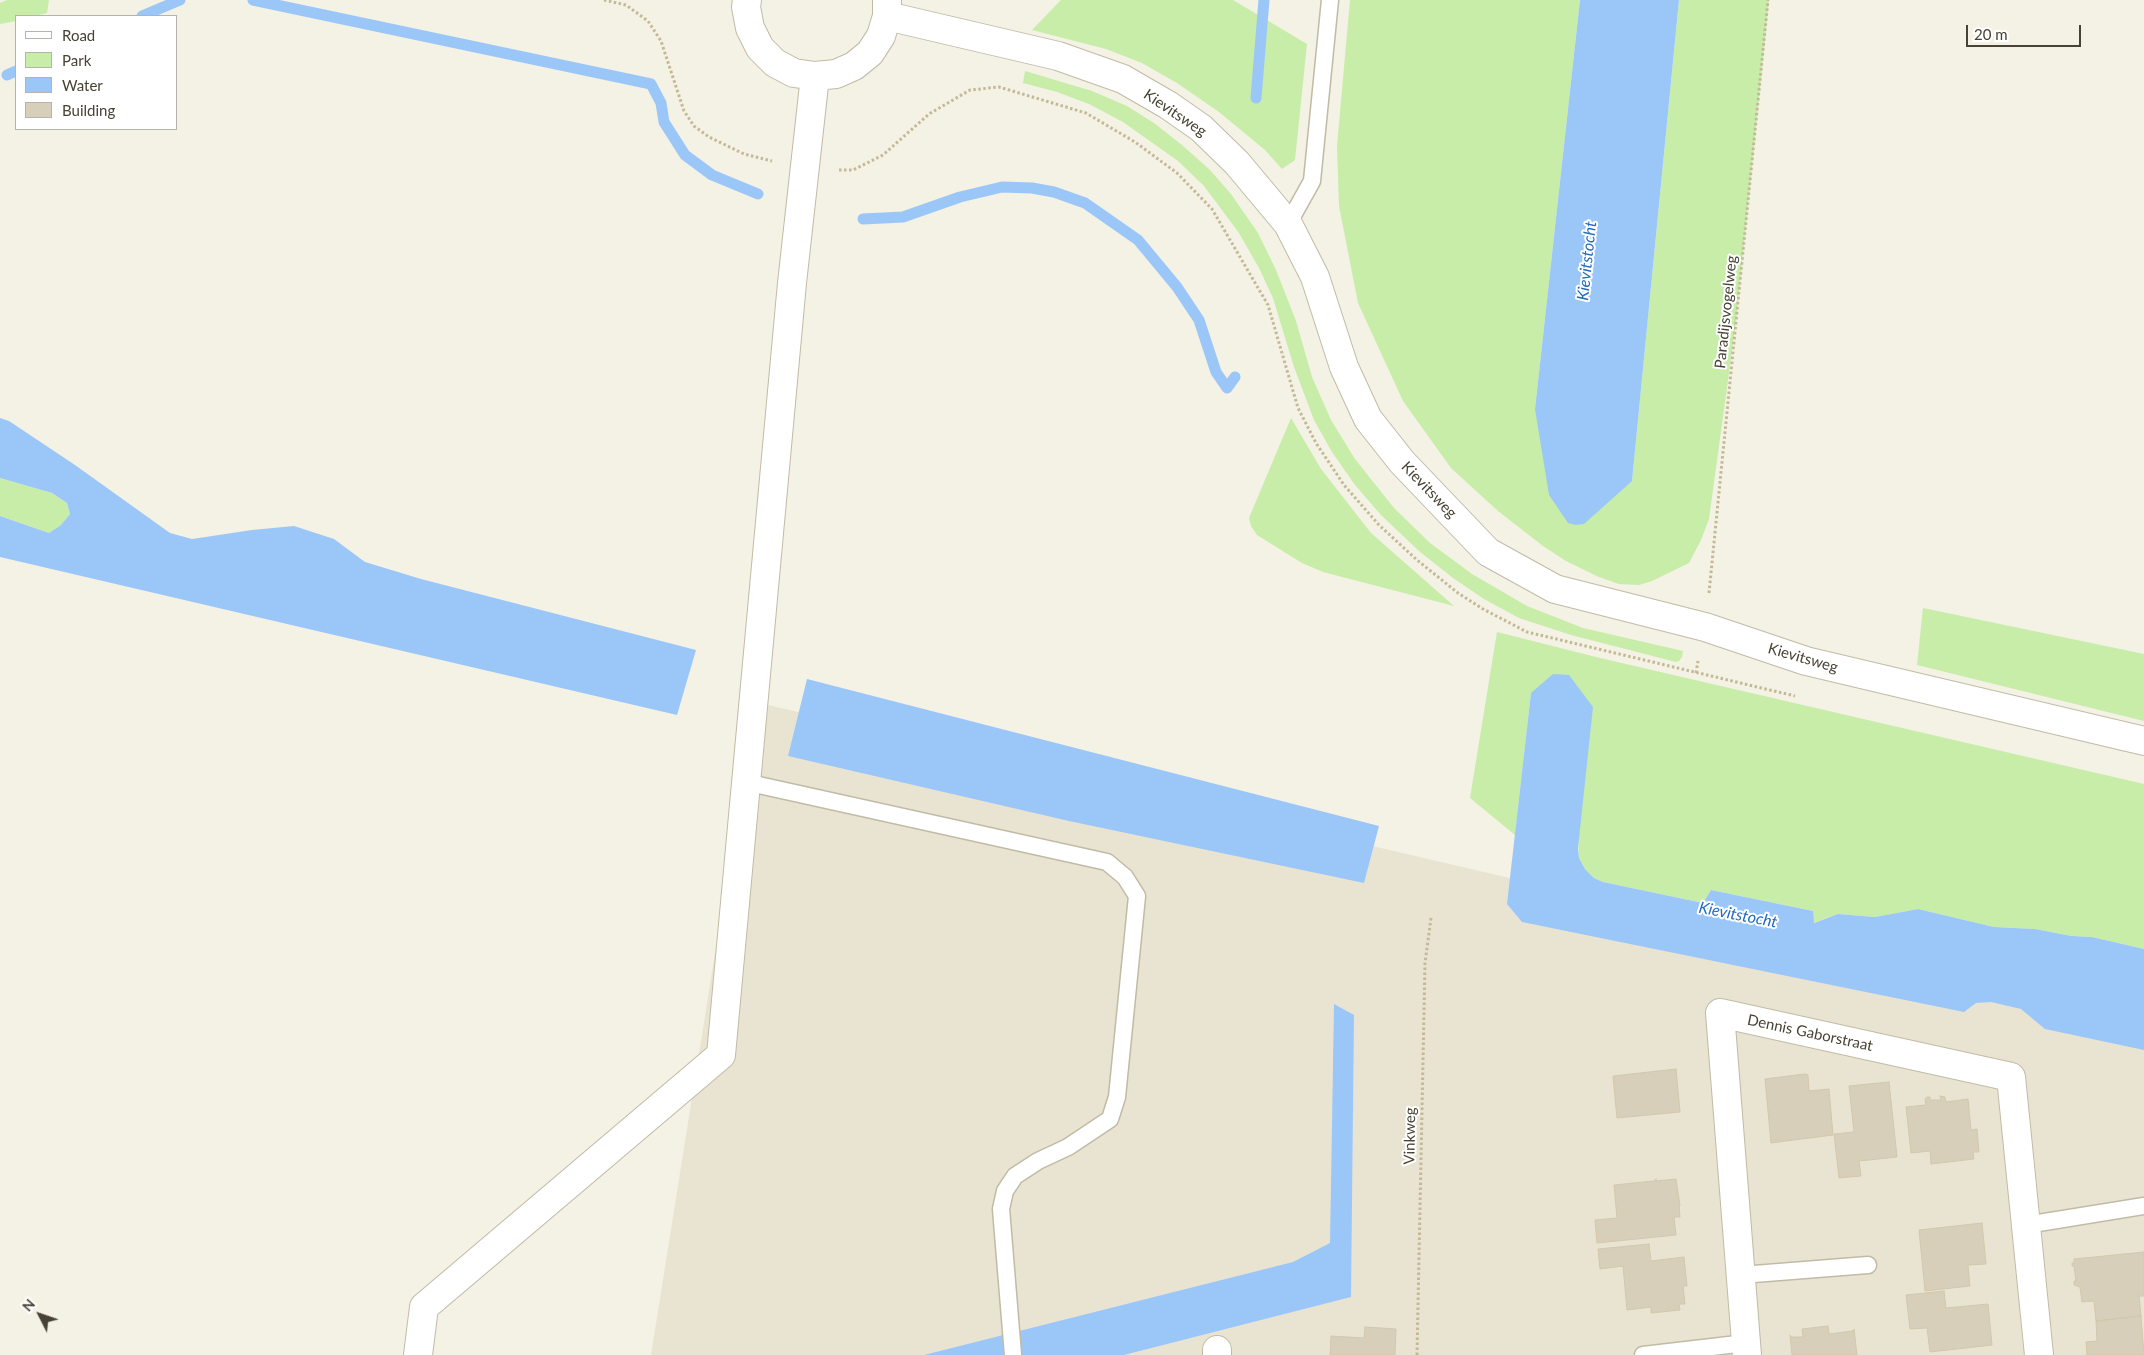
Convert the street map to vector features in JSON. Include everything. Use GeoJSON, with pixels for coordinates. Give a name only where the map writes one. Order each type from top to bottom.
{"type":"FeatureCollection","features":[{"type":"Feature","properties":{"kind":"street"},"geometry":{"type":"LineString","coordinates":[[747,0],[746,7],[750,28],[760,48],[775,63],[794,73],[816,76],[836,74],[854,66],[870,53],[881,36],[887,8]]}},
{"type":"Feature","properties":{"kind":"street","name":"Kievitsweg"},"geometry":{"type":"LineString","coordinates":[[887,8],[1058,56],[1123,79],[1168,105],[1201,128],[1242,169],[1288,224],[1315,277],[1344,367],[1368,419],[1402,462],[1488,552],[1555,589],[1706,627],[1806,661],[2144,741]]}},
{"type":"Feature","properties":{"kind":"street"},"geometry":{"type":"LineString","coordinates":[[418,1355],[424,1307],[721,1055],[792,283],[816,76]]}},
{"type":"Feature","properties":{"kind":"street","name":"Dennis Gaborstraat"},"geometry":{"type":"LineString","coordinates":[[1747,1349],[1720,1013],[2011,1077],[2039,1355]]}},
{"type":"Feature","properties":{"kind":"lane"},"geometry":{"type":"LineString","coordinates":[[1288,224],[1312,181],[1330,0]]}},
{"type":"Feature","properties":{"kind":"lane"},"geometry":{"type":"LineString","coordinates":[[746,782],[1107,862],[1125,876],[1137,896],[1117,1097],[1110,1119],[1068,1147],[1038,1161],[1015,1176],[1005,1191],[1001,1208],[1013,1355]]}},
{"type":"Feature","properties":{"kind":"lane"},"geometry":{"type":"LineString","coordinates":[[2026,1225],[2144,1206]]}},
{"type":"Feature","properties":{"kind":"lane"},"geometry":{"type":"LineString","coordinates":[[1741,1275],[1868,1265]]}},
{"type":"Feature","properties":{"kind":"lane","name":"Dennis Gaborstraat"},"geometry":{"type":"LineString","coordinates":[[1643,1355],[1747,1349]]}},
{"type":"Feature","properties":{"kind":"path"},"geometry":{"type":"LineString","coordinates":[[604,0],[626,5]]}},
{"type":"Feature","properties":{"kind":"path","name":"Paradijsvogelweg"},"geometry":{"type":"LineString","coordinates":[[1706,627],[1768,0]]}},
{"type":"Feature","properties":{"kind":"path","name":"Vinkweg"},"geometry":{"type":"LineString","coordinates":[[1417,1355],[1425,963],[1430,918]]}},
{"type":"Feature","properties":{"kind":"shaded area"},"geometry":{"type":"Polygon","coordinates":[[[755,702],[2144,1026],[2144,1355],[651,1355],[755,702]]]}},
{"type":"Feature","properties":{"kind":"green space"},"geometry":{"type":"Polygon","coordinates":[[[7,0],[49,0],[47,13],[15,15],[15,21],[0,24],[0,3],[7,0]]]}},
{"type":"Feature","properties":{"kind":"green space"},"geometry":{"type":"Polygon","coordinates":[[[1061,0],[1233,0],[1307,44],[1295,160],[1282,169],[1265,150],[1219,112],[1177,83],[1142,63],[1106,49],[1032,30],[1061,0]]]}},
{"type":"Feature","properties":{"kind":"green space"},"geometry":{"type":"Polygon","coordinates":[[[1350,0],[1580,0],[1535,409],[1632,481],[1679,0],[1769,0],[1736,322],[1709,519],[1689,563],[1652,581],[1639,585],[1619,584],[1599,577],[1566,561],[1543,546],[1498,511],[1451,468],[1403,401],[1358,303],[1339,206],[1337,146],[1350,0]]]}},
{"type":"Feature","properties":{"kind":"green space"},"geometry":{"type":"Polygon","coordinates":[[[1025,71],[1092,91],[1127,106],[1154,123],[1182,145],[1210,170],[1231,194],[1258,233],[1276,270],[1296,321],[1312,377],[1331,420],[1355,459],[1394,508],[1430,543],[1472,574],[1527,606],[1583,628],[1683,651],[1679,661],[1676,662],[1571,635],[1519,618],[1484,599],[1453,578],[1419,551],[1381,515],[1355,485],[1332,452],[1314,420],[1294,367],[1273,298],[1259,268],[1239,233],[1204,186],[1178,161],[1123,122],[1089,104],[1057,92],[1023,83],[1025,71]]]}},
{"type":"Feature","properties":{"kind":"green space"},"geometry":{"type":"Polygon","coordinates":[[[1291,418],[1321,469],[1371,533],[1454,606],[1323,572],[1302,563],[1257,535],[1251,526],[1249,518],[1291,418]]]}},
{"type":"Feature","properties":{"kind":"green space"},"geometry":{"type":"Polygon","coordinates":[[[0,478],[52,493],[67,503],[70,514],[61,525],[49,533],[0,516],[0,478]]]}},
{"type":"Feature","properties":{"kind":"green space"},"geometry":{"type":"Polygon","coordinates":[[[1923,608],[2144,654],[2144,721],[1917,665],[1923,608]]]}},
{"type":"Feature","properties":{"kind":"green space"},"geometry":{"type":"Polygon","coordinates":[[[1497,632],[1600,658],[2144,784],[2144,949],[2092,937],[2073,936],[2035,929],[1994,927],[1918,909],[1875,917],[1838,914],[1813,923],[1813,911],[1711,890],[1703,903],[1603,882],[1594,878],[1585,869],[1579,858],[1578,837],[1531,693],[1515,835],[1470,798],[1497,632]]]}},
{"type":"Feature","properties":{"kind":"water","name":"Kievitstocht"},"geometry":{"type":"Polygon","coordinates":[[[1580,0],[1679,0],[1632,481],[1584,524],[1575,525],[1568,523],[1549,495],[1535,409],[1580,0]]]}},
{"type":"Feature","properties":{"kind":"water"},"geometry":{"type":"Polygon","coordinates":[[[0,418],[9,421],[75,465],[170,533],[192,539],[294,526],[334,539],[365,562],[421,579],[696,650],[677,715],[0,557],[0,516],[49,533],[61,525],[70,514],[67,503],[52,493],[0,478],[0,418]]]}},
{"type":"Feature","properties":{"kind":"water","name":"Kievitstocht"},"geometry":{"type":"Polygon","coordinates":[[[1553,674],[1569,675],[1593,707],[1578,848],[1579,858],[1585,869],[1594,878],[1603,882],[1703,903],[1711,890],[1813,911],[1814,923],[1838,914],[1875,917],[1918,909],[1994,927],[2035,929],[2072,936],[2092,937],[2144,949],[2144,1050],[2045,1029],[2021,1009],[1991,1002],[1976,1003],[1964,1012],[1522,922],[1507,904],[1531,693],[1553,674]]]}},
{"type":"Feature","properties":{"kind":"water"},"geometry":{"type":"Polygon","coordinates":[[[807,679],[1379,826],[1364,883],[1069,821],[788,756],[807,679]]]}},
{"type":"Feature","properties":{"kind":"water"},"geometry":{"type":"Polygon","coordinates":[[[1334,1004],[1354,1015],[1351,1297],[1124,1355],[924,1355],[1293,1262],[1330,1243],[1334,1004]]]}},
{"type":"Feature","properties":{"kind":"building"},"geometry":{"type":"Polygon","coordinates":[[[1676,1069],[1680,1112],[1617,1118],[1613,1076],[1676,1069]]]}},
{"type":"Feature","properties":{"kind":"building"},"geometry":{"type":"Polygon","coordinates":[[[1808,1075],[1809,1091],[1829,1089],[1833,1135],[1771,1143],[1765,1079],[1808,1075]]]}},
{"type":"Feature","properties":{"kind":"building"},"geometry":{"type":"Polygon","coordinates":[[[1889,1082],[1897,1157],[1859,1161],[1861,1176],[1839,1178],[1834,1134],[1854,1132],[1849,1086],[1889,1082]]]}},
{"type":"Feature","properties":{"kind":"building"},"geometry":{"type":"Polygon","coordinates":[[[1940,1096],[1945,1097],[1946,1102],[1968,1099],[1971,1130],[1977,1129],[1979,1152],[1973,1152],[1974,1159],[1931,1164],[1930,1151],[1911,1153],[1906,1107],[1926,1105],[1925,1099],[1927,1097],[1930,1097],[1930,1100],[1941,1100],[1940,1096]]]}},
{"type":"Feature","properties":{"kind":"building"},"geometry":{"type":"Polygon","coordinates":[[[1656,1179],[1656,1181],[1676,1179],[1680,1217],[1674,1217],[1676,1235],[1597,1243],[1595,1220],[1617,1218],[1614,1185],[1654,1181],[1656,1179]]]}},
{"type":"Feature","properties":{"kind":"building"},"geometry":{"type":"Polygon","coordinates":[[[1982,1223],[1986,1264],[1968,1265],[1970,1286],[1925,1291],[1919,1230],[1982,1223]]]}},
{"type":"Feature","properties":{"kind":"building"},"geometry":{"type":"Polygon","coordinates":[[[1649,1244],[1651,1261],[1684,1257],[1687,1286],[1683,1286],[1685,1304],[1679,1304],[1680,1310],[1651,1313],[1651,1307],[1627,1310],[1623,1266],[1600,1269],[1598,1249],[1649,1244]]]}},
{"type":"Feature","properties":{"kind":"building"},"geometry":{"type":"Polygon","coordinates":[[[2144,1252],[2144,1296],[2139,1296],[2141,1316],[2096,1321],[2094,1301],[2082,1302],[2080,1287],[2074,1285],[2074,1281],[2076,1281],[2072,1263],[2074,1263],[2074,1259],[2144,1252]]]}},
{"type":"Feature","properties":{"kind":"building"},"geometry":{"type":"Polygon","coordinates":[[[1944,1291],[1946,1308],[1988,1304],[1992,1345],[1930,1352],[1927,1328],[1910,1329],[1906,1295],[1944,1291]]]}},
{"type":"Feature","properties":{"kind":"building"},"geometry":{"type":"Polygon","coordinates":[[[2141,1316],[2144,1355],[2087,1355],[2086,1342],[2097,1341],[2096,1321],[2141,1316]]]}},
{"type":"Feature","properties":{"kind":"building"},"geometry":{"type":"Polygon","coordinates":[[[1828,1326],[1829,1334],[1853,1331],[1854,1329],[1857,1355],[1792,1355],[1790,1335],[1792,1337],[1803,1337],[1802,1329],[1828,1326]]]}},
{"type":"Feature","properties":{"kind":"building"},"geometry":{"type":"Polygon","coordinates":[[[1365,1327],[1396,1329],[1395,1355],[1330,1355],[1331,1336],[1364,1338],[1365,1327]]]}},
{"type":"Feature","properties":{"kind":"waterway"},"geometry":{"type":"LineString","coordinates":[[144,15],[180,0]]}},
{"type":"Feature","properties":{"kind":"waterway"},"geometry":{"type":"LineString","coordinates":[[253,0],[651,84],[661,103],[664,122],[685,155],[712,175],[758,194]]}},
{"type":"Feature","properties":{"kind":"waterway"},"geometry":{"type":"LineString","coordinates":[[1256,98],[1264,0]]}},
{"type":"Feature","properties":{"kind":"waterway"},"geometry":{"type":"LineString","coordinates":[[7,75],[15,71]]}},
{"type":"Feature","properties":{"kind":"waterway"},"geometry":{"type":"LineString","coordinates":[[863,219],[903,217],[960,197],[1002,187],[1032,188],[1054,192],[1085,203],[1138,240],[1177,287],[1199,320],[1216,372],[1227,388],[1235,377]]}}]}
